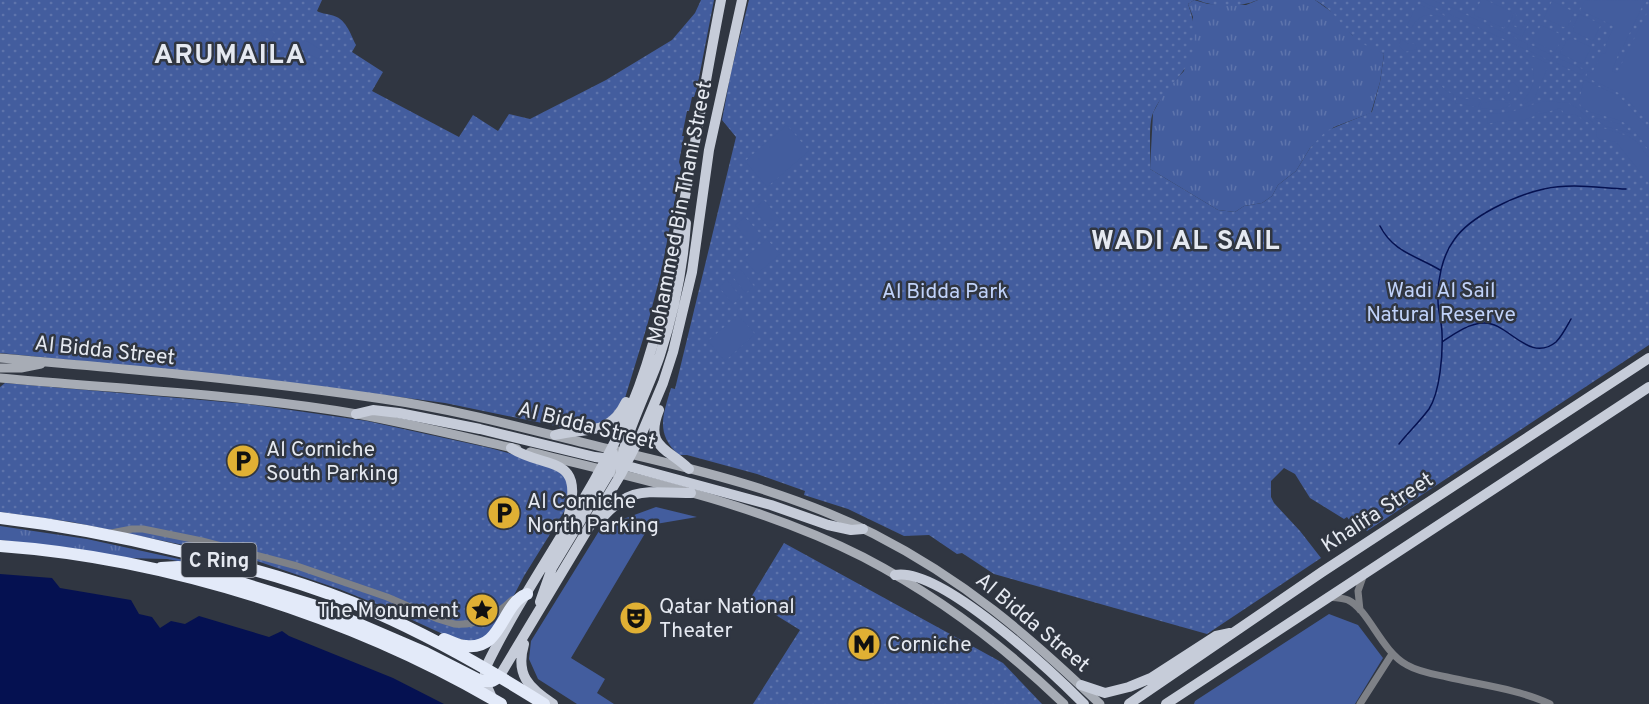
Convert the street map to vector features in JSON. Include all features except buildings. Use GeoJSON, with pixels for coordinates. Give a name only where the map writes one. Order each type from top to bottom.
{"type":"FeatureCollection","features":[{"type":"Feature","properties":{"kind":"highway","name":"C Ring"},"geometry":{"type":"LineString","coordinates":[[0,518],[106,535],[198,555],[288,579],[374,612],[428,638],[485,675]]}},
{"type":"Feature","properties":{"kind":"highway","name":"C Ring"},"geometry":{"type":"LineString","coordinates":[[0,546],[73,554],[153,570],[256,597],[322,620],[404,654],[497,702]]}},
{"type":"Feature","properties":{"kind":"highway"},"geometry":{"type":"LineString","coordinates":[[153,570],[170,567],[188,568],[281,594],[379,631],[485,675],[492,681],[500,677],[544,704]]}},
{"type":"Feature","properties":{"kind":"highway"},"geometry":{"type":"LineString","coordinates":[[428,638],[440,638],[468,647],[482,644],[498,630],[516,601],[526,594]]}},
{"type":"Feature","properties":{"kind":"main road","name":"Mohammed Bin Thani Street"},"geometry":{"type":"LineString","coordinates":[[500,677],[586,535],[616,461],[659,323],[685,199],[721,0]]}},
{"type":"Feature","properties":{"kind":"main road","name":"Mohammed Bin Thani Street"},"geometry":{"type":"LineString","coordinates":[[485,675],[526,594],[566,525],[616,461],[663,383],[673,352],[692,272],[709,150],[742,0]]}},
{"type":"Feature","properties":{"kind":"main road"},"geometry":{"type":"LineString","coordinates":[[539,611],[542,593],[552,568],[616,461],[651,383],[671,317],[683,259],[685,199]]}},
{"type":"Feature","properties":{"kind":"main road","name":"Al Bidda Street"},"geometry":{"type":"LineString","coordinates":[[0,358],[271,385],[384,399],[555,435],[691,493],[806,531],[895,575],[950,608],[994,641],[1064,704]]}},
{"type":"Feature","properties":{"kind":"main road","name":"Khalifa Street"},"geometry":{"type":"LineString","coordinates":[[1129,704],[1322,572],[1649,358]]}},
{"type":"Feature","properties":{"kind":"main road"},"geometry":{"type":"LineString","coordinates":[[0,368],[21,368],[49,362]]}},
{"type":"Feature","properties":{"kind":"main road","name":"Al Bidda Street"},"geometry":{"type":"LineString","coordinates":[[0,378],[194,394],[356,414],[511,448],[689,469],[776,494],[863,529],[914,556],[975,595],[1044,651],[1100,704]]}},
{"type":"Feature","properties":{"kind":"main road"},"geometry":{"type":"LineString","coordinates":[[555,435],[593,430],[610,423],[620,413],[642,379]]}},
{"type":"Feature","properties":{"kind":"main road"},"geometry":{"type":"LineString","coordinates":[[663,383],[663,399],[654,424],[656,441],[662,450],[689,469]]}},
{"type":"Feature","properties":{"kind":"main road","name":"Khalifa Street"},"geometry":{"type":"LineString","coordinates":[[1166,704],[1649,387]]}},
{"type":"Feature","properties":{"kind":"main road"},"geometry":{"type":"LineString","coordinates":[[356,414],[373,410],[399,412],[616,461],[771,505],[828,525],[851,530],[863,529]]}},
{"type":"Feature","properties":{"kind":"main road"},"geometry":{"type":"LineString","coordinates":[[511,448],[528,456],[553,463],[568,474],[572,481],[574,494],[566,525]]}},
{"type":"Feature","properties":{"kind":"main road"},"geometry":{"type":"LineString","coordinates":[[586,535],[610,508],[627,496],[650,492],[691,493]]}},
{"type":"Feature","properties":{"kind":"main road"},"geometry":{"type":"LineString","coordinates":[[895,575],[914,575],[969,605],[1020,645],[1084,704]]}},
{"type":"Feature","properties":{"kind":"main road"},"geometry":{"type":"LineString","coordinates":[[529,629],[522,656],[523,672],[534,691],[553,704]]}},
{"type":"Feature","properties":{"kind":"main road"},"geometry":{"type":"LineString","coordinates":[[1081,685],[1105,693],[1129,687],[1151,678],[1216,636],[1236,632]]}},
{"type":"Feature","properties":{"kind":"main road"},"geometry":{"type":"LineString","coordinates":[[485,675],[497,702]]}},
{"type":"Feature","properties":{"kind":"main road"},"geometry":{"type":"LineString","coordinates":[[1179,704],[1196,684]]}},
{"type":"Feature","properties":{"kind":"street","name":"Mohammed Bin Thani Street"},"geometry":{"type":"LineString","coordinates":[[106,535],[143,529],[202,541],[323,574],[447,622],[460,624],[474,623],[496,614],[536,577]]}},
{"type":"Feature","properties":{"kind":"street"},"geometry":{"type":"LineString","coordinates":[[1360,610],[1358,591],[1365,573]]}},
{"type":"Feature","properties":{"kind":"street"},"geometry":{"type":"LineString","coordinates":[[1328,597],[1346,599],[1360,610],[1392,654],[1407,665],[1418,670],[1524,694],[1550,704]]}},
{"type":"Feature","properties":{"kind":"street"},"geometry":{"type":"LineString","coordinates":[[1359,704],[1392,654]]}},
{"type":"Feature","properties":{"kind":"green space"},"geometry":{"type":"Polygon","coordinates":[[[0,0],[322,0],[317,11],[340,19],[356,45],[352,52],[383,72],[372,91],[459,137],[473,115],[498,131],[509,114],[530,119],[606,80],[672,40],[695,13],[701,0],[714,0],[697,88],[689,111],[687,111],[682,136],[684,136],[679,162],[681,168],[661,273],[625,398],[606,422],[571,429],[445,403],[278,381],[0,353],[0,0]]]}},
{"type":"Feature","properties":{"kind":"green space","name":"Al Bidda Park"},"geometry":{"type":"Polygon","coordinates":[[[749,0],[1194,0],[1188,4],[1194,30],[1192,55],[1183,71],[1163,96],[1151,118],[1150,169],[1218,210],[1235,212],[1244,206],[1262,203],[1272,196],[1278,185],[1296,171],[1310,148],[1326,131],[1372,112],[1384,54],[1357,40],[1332,13],[1315,0],[1649,0],[1649,345],[1367,531],[1364,528],[1358,531],[1347,517],[1344,519],[1310,498],[1295,474],[1284,468],[1271,481],[1271,497],[1321,558],[1207,634],[994,574],[962,553],[957,554],[929,535],[904,536],[848,509],[804,495],[805,491],[757,474],[687,455],[679,455],[666,439],[664,416],[671,388],[675,389],[736,137],[722,120],[749,0]]]}},
{"type":"Feature","properties":{"kind":"green space"},"geometry":{"type":"Polygon","coordinates":[[[1194,0],[1208,4],[1246,5],[1258,0],[1315,0],[1336,15],[1352,35],[1384,54],[1380,82],[1371,113],[1334,127],[1310,148],[1296,171],[1278,185],[1272,196],[1262,203],[1244,206],[1235,212],[1218,210],[1150,169],[1153,113],[1164,92],[1184,71],[1193,17],[1188,4],[1194,0]]]}},
{"type":"Feature","properties":{"kind":"green space"},"geometry":{"type":"Polygon","coordinates":[[[1197,0],[1258,0],[1228,6],[1197,0]]]}},
{"type":"Feature","properties":{"kind":"green space"},"geometry":{"type":"Polygon","coordinates":[[[1419,0],[1432,0],[1444,5],[1442,9],[1450,12],[1451,9],[1448,6],[1528,44],[1529,49],[1531,45],[1554,56],[1551,61],[1419,0]]]}},
{"type":"Feature","properties":{"kind":"green space"},"geometry":{"type":"Polygon","coordinates":[[[1481,0],[1486,0],[1512,12],[1504,28],[1474,15],[1481,0]]]}},
{"type":"Feature","properties":{"kind":"green space"},"geometry":{"type":"Polygon","coordinates":[[[1585,0],[1647,1],[1621,47],[1612,71],[1617,73],[1649,9],[1649,123],[1623,95],[1586,77],[1588,71],[1592,73],[1602,53],[1605,54],[1608,48],[1605,46],[1614,26],[1580,10],[1585,0]]]}},
{"type":"Feature","properties":{"kind":"green space"},"geometry":{"type":"Polygon","coordinates":[[[1552,1],[1574,12],[1568,26],[1563,27],[1544,18],[1552,1]]]}},
{"type":"Feature","properties":{"kind":"green space"},"geometry":{"type":"Polygon","coordinates":[[[1420,5],[1444,15],[1443,18],[1429,15],[1421,17],[1412,28],[1407,26],[1416,6],[1420,5]]]}},
{"type":"Feature","properties":{"kind":"green space"},"geometry":{"type":"Polygon","coordinates":[[[1514,13],[1517,14],[1512,25],[1521,30],[1527,19],[1530,20],[1522,37],[1507,29],[1514,13]]]}},
{"type":"Feature","properties":{"kind":"green space"},"geometry":{"type":"Polygon","coordinates":[[[1579,14],[1601,24],[1593,41],[1574,32],[1573,28],[1579,14]]]}},
{"type":"Feature","properties":{"kind":"green space"},"geometry":{"type":"Polygon","coordinates":[[[260,25],[275,33],[271,40],[256,32],[260,25]]]}},
{"type":"Feature","properties":{"kind":"green space"},"geometry":{"type":"Polygon","coordinates":[[[1541,25],[1560,34],[1562,38],[1555,52],[1533,41],[1541,25]]]}},
{"type":"Feature","properties":{"kind":"green space"},"geometry":{"type":"Polygon","coordinates":[[[1571,38],[1591,47],[1583,64],[1560,54],[1566,41],[1571,38]]]}},
{"type":"Feature","properties":{"kind":"green space"},"geometry":{"type":"Polygon","coordinates":[[[1401,39],[1409,44],[1415,44],[1417,49],[1405,52],[1399,46],[1401,39]]]}},
{"type":"Feature","properties":{"kind":"green space"},"geometry":{"type":"Polygon","coordinates":[[[305,40],[323,51],[318,59],[299,48],[305,40]]]}},
{"type":"Feature","properties":{"kind":"green space"},"geometry":{"type":"Polygon","coordinates":[[[1523,52],[1547,63],[1547,69],[1534,99],[1523,105],[1522,102],[1533,84],[1534,72],[1528,60],[1522,55],[1523,52]]]}},
{"type":"Feature","properties":{"kind":"green space"},"geometry":{"type":"Polygon","coordinates":[[[296,55],[315,66],[310,74],[291,63],[296,55]]]}},
{"type":"Feature","properties":{"kind":"green space"},"geometry":{"type":"Polygon","coordinates":[[[1558,58],[1585,70],[1582,75],[1556,63],[1558,58]]]}},
{"type":"Feature","properties":{"kind":"green space"},"geometry":{"type":"Polygon","coordinates":[[[1584,80],[1619,96],[1649,129],[1649,151],[1628,125],[1581,107],[1579,101],[1584,80]]]}},
{"type":"Feature","properties":{"kind":"green space"},"geometry":{"type":"Polygon","coordinates":[[[1513,82],[1519,88],[1515,96],[1508,101],[1503,98],[1510,93],[1508,85],[1513,82]]]}},
{"type":"Feature","properties":{"kind":"green space"},"geometry":{"type":"Polygon","coordinates":[[[1440,84],[1454,95],[1453,102],[1440,94],[1435,85],[1440,84]]]}},
{"type":"Feature","properties":{"kind":"green space"},"geometry":{"type":"Polygon","coordinates":[[[1457,96],[1463,99],[1478,98],[1481,100],[1478,107],[1455,103],[1457,96]]]}},
{"type":"Feature","properties":{"kind":"green space"},"geometry":{"type":"Polygon","coordinates":[[[1496,100],[1512,105],[1498,110],[1480,108],[1482,103],[1496,100]]]}},
{"type":"Feature","properties":{"kind":"green space"},"geometry":{"type":"Polygon","coordinates":[[[1545,101],[1568,103],[1597,126],[1628,136],[1637,142],[1649,158],[1649,183],[1616,142],[1599,139],[1596,136],[1597,128],[1576,115],[1564,114],[1561,108],[1540,114],[1535,113],[1536,115],[1530,118],[1488,124],[1486,113],[1509,112],[1545,101]]]}},
{"type":"Feature","properties":{"kind":"green space"},"geometry":{"type":"Polygon","coordinates":[[[1592,117],[1621,124],[1633,134],[1605,126],[1592,117]]]}},
{"type":"Feature","properties":{"kind":"green space"},"geometry":{"type":"Polygon","coordinates":[[[787,125],[809,151],[767,187],[745,161],[787,125]]]}},
{"type":"Feature","properties":{"kind":"green space"},"geometry":{"type":"Polygon","coordinates":[[[764,200],[781,220],[770,229],[754,209],[764,200]]]}},
{"type":"Feature","properties":{"kind":"green space"},"geometry":{"type":"Polygon","coordinates":[[[745,217],[762,236],[752,245],[735,225],[745,217]]]}},
{"type":"Feature","properties":{"kind":"green space"},"geometry":{"type":"Polygon","coordinates":[[[767,239],[780,254],[757,274],[744,259],[767,239]]]}},
{"type":"Feature","properties":{"kind":"green space"},"geometry":{"type":"Polygon","coordinates":[[[740,269],[754,286],[746,293],[732,276],[740,269]]]}},
{"type":"Feature","properties":{"kind":"green space"},"geometry":{"type":"Polygon","coordinates":[[[727,280],[741,297],[733,304],[719,287],[727,280]]]}},
{"type":"Feature","properties":{"kind":"green space"},"geometry":{"type":"Polygon","coordinates":[[[738,315],[755,334],[725,361],[708,341],[738,315]]]}},
{"type":"Feature","properties":{"kind":"green space"},"geometry":{"type":"Polygon","coordinates":[[[5,383],[248,404],[367,421],[490,448],[549,464],[567,477],[570,502],[524,576],[502,618],[488,636],[472,642],[445,635],[339,589],[251,559],[72,522],[0,512],[0,387],[5,383]]]}},
{"type":"Feature","properties":{"kind":"green space"},"geometry":{"type":"Polygon","coordinates":[[[656,507],[697,517],[650,525],[571,658],[605,679],[597,693],[614,704],[577,704],[538,679],[529,659],[531,641],[604,523],[656,507]]]}},
{"type":"Feature","properties":{"kind":"green space"},"geometry":{"type":"Polygon","coordinates":[[[0,526],[87,539],[202,564],[167,559],[126,558],[70,548],[0,540],[0,526]]]}},
{"type":"Feature","properties":{"kind":"green space"},"geometry":{"type":"Polygon","coordinates":[[[784,543],[1003,663],[1042,704],[753,704],[800,630],[750,599],[784,543]]]}},
{"type":"Feature","properties":{"kind":"green space"},"geometry":{"type":"Polygon","coordinates":[[[1329,614],[1358,625],[1383,658],[1355,704],[1194,704],[1195,701],[1329,614]]]}},
{"type":"Feature","properties":{"kind":"shaded area"},"geometry":{"type":"Polygon","coordinates":[[[0,574],[52,578],[60,588],[131,600],[139,614],[152,617],[160,628],[171,621],[185,624],[199,616],[269,637],[282,631],[289,636],[393,678],[444,704],[0,704],[0,574]]]}},
{"type":"Feature","properties":{"kind":"waterway"},"geometry":{"type":"LineString","coordinates":[[1399,444],[1429,409],[1436,393],[1442,351],[1438,301],[1439,278],[1446,254],[1461,231],[1494,208],[1520,196],[1544,189],[1575,186],[1626,189]]}},
{"type":"Feature","properties":{"kind":"waterway"},"geometry":{"type":"LineString","coordinates":[[1380,226],[1385,235],[1399,248],[1440,270]]}},
{"type":"Feature","properties":{"kind":"waterway"},"geometry":{"type":"LineString","coordinates":[[1442,342],[1467,327],[1484,323],[1493,324],[1528,345],[1537,348],[1546,347],[1558,340],[1571,319]]}},
{"type":"Feature","properties":{"kind":"place","name":"Al Corniche South Parking"},"geometry":{"type":"Point","coordinates":[243,461]}},
{"type":"Feature","properties":{"kind":"place","name":"Al Corniche North Parking"},"geometry":{"type":"Point","coordinates":[504,513]}},
{"type":"Feature","properties":{"kind":"place","name":"The Monument"},"geometry":{"type":"Point","coordinates":[482,610]}},
{"type":"Feature","properties":{"kind":"place","name":"Qatar National Theater"},"geometry":{"type":"Point","coordinates":[636,618]}},
{"type":"Feature","properties":{"kind":"place","name":"Corniche"},"geometry":{"type":"Point","coordinates":[864,644]}},
{"type":"Feature","properties":{"kind":"district","name":"ARUMAILA"},"geometry":{"type":"Point","coordinates":[230,54]}},
{"type":"Feature","properties":{"kind":"district","name":"WADI AL SAIL"},"geometry":{"type":"Point","coordinates":[1186,240]}},
{"type":"Feature","properties":{"kind":"park label","name":"Wadi Al Sail Natural Reserve"},"geometry":{"type":"Point","coordinates":[1441,302]}}]}
